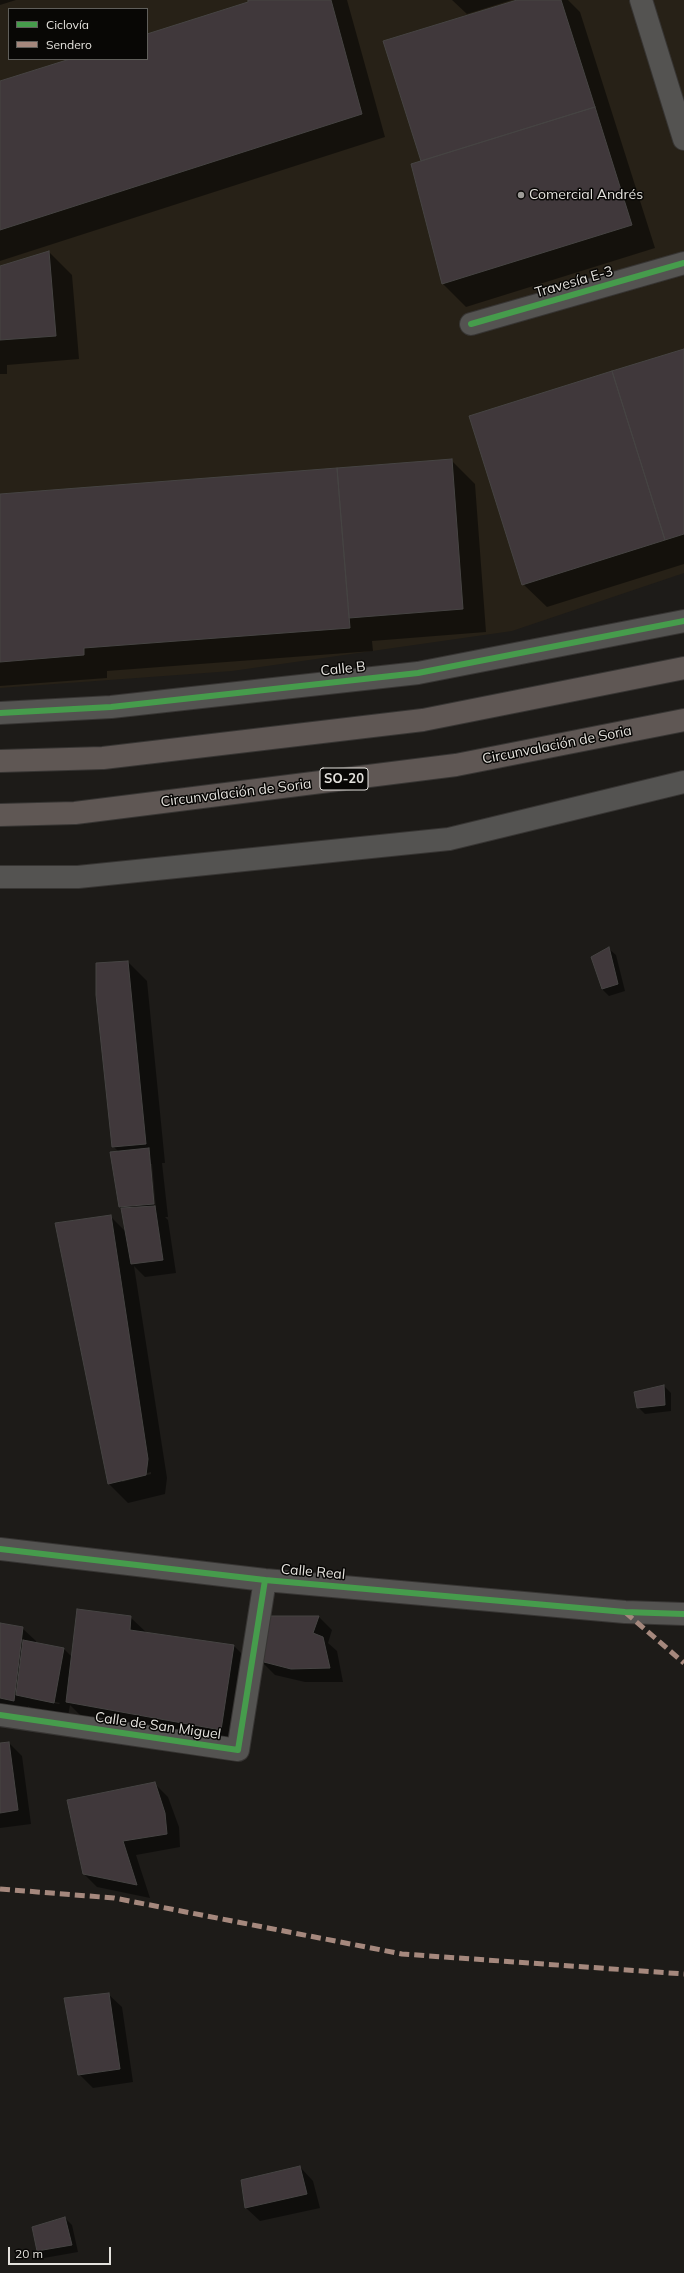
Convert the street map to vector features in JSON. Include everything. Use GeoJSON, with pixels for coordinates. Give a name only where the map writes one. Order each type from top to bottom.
{"type":"FeatureCollection","features":[{"type":"Feature","properties":{"kind":"highway"},"geometry":{"type":"LineString","coordinates":[[0,761],[103,758],[423,720],[684,668]]}},
{"type":"Feature","properties":{"kind":"highway","name":"Circunvalación de Soria"},"geometry":{"type":"LineString","coordinates":[[0,815],[76,813],[456,765],[684,720]]}},
{"type":"Feature","properties":{"kind":"street"},"geometry":{"type":"LineString","coordinates":[[641,0],[684,139]]}},
{"type":"Feature","properties":{"kind":"street","name":"Travesía E-3"},"geometry":{"type":"LineString","coordinates":[[471,324],[684,263]]}},
{"type":"Feature","properties":{"kind":"street","name":"Calle B"},"geometry":{"type":"LineString","coordinates":[[0,713],[112,707],[418,673],[684,621]]}},
{"type":"Feature","properties":{"kind":"street"},"geometry":{"type":"LineString","coordinates":[[0,877],[78,877],[449,839],[684,782]]}},
{"type":"Feature","properties":{"kind":"street","name":"Calle Real"},"geometry":{"type":"LineString","coordinates":[[0,1549],[265,1580],[625,1612],[684,1614]]}},
{"type":"Feature","properties":{"kind":"street","name":"Calle de San Miguel"},"geometry":{"type":"LineString","coordinates":[[0,1715],[238,1750],[265,1580]]}},
{"type":"Feature","properties":{"kind":"shaded area"},"geometry":{"type":"Polygon","coordinates":[[[0,0],[684,0],[684,573],[512,631],[232,671],[0,688],[0,0]]]}},
{"type":"Feature","properties":{"kind":"building"},"geometry":{"type":"Polygon","coordinates":[[[248,0],[331,0],[362,114],[0,230],[0,81],[67,60],[148,60],[148,34],[248,2],[248,0]]]}},
{"type":"Feature","properties":{"kind":"building"},"geometry":{"type":"Polygon","coordinates":[[[517,0],[561,0],[595,107],[421,161],[383,41],[517,0]]]}},
{"type":"Feature","properties":{"kind":"building","name":"Comercial Andrés"},"geometry":{"type":"Polygon","coordinates":[[[595,107],[632,225],[442,284],[411,164],[595,107]]]}},
{"type":"Feature","properties":{"kind":"building"},"geometry":{"type":"Polygon","coordinates":[[[49,251],[56,336],[0,340],[0,266],[49,251]]]}},
{"type":"Feature","properties":{"kind":"building"},"geometry":{"type":"Polygon","coordinates":[[[684,349],[684,534],[665,540],[612,371],[684,349]]]}},
{"type":"Feature","properties":{"kind":"building"},"geometry":{"type":"Polygon","coordinates":[[[612,371],[665,540],[522,585],[469,416],[612,371]]]}},
{"type":"Feature","properties":{"kind":"building"},"geometry":{"type":"Polygon","coordinates":[[[452,459],[463,609],[349,618],[337,468],[452,459]]]}},
{"type":"Feature","properties":{"kind":"building"},"geometry":{"type":"Polygon","coordinates":[[[337,468],[350,628],[84,648],[84,655],[0,662],[0,494],[337,468]]]}},
{"type":"Feature","properties":{"kind":"building"},"geometry":{"type":"Polygon","coordinates":[[[609,947],[618,984],[602,989],[591,957],[609,947]]]}},
{"type":"Feature","properties":{"kind":"building"},"geometry":{"type":"Polygon","coordinates":[[[128,961],[146,1144],[112,1147],[96,995],[96,963],[128,961]]]}},
{"type":"Feature","properties":{"kind":"building"},"geometry":{"type":"Polygon","coordinates":[[[149,1148],[154,1204],[119,1207],[110,1152],[149,1148]]]}},
{"type":"Feature","properties":{"kind":"building"},"geometry":{"type":"Polygon","coordinates":[[[155,1206],[163,1260],[131,1264],[121,1208],[155,1206]]]}},
{"type":"Feature","properties":{"kind":"building"},"geometry":{"type":"Polygon","coordinates":[[[111,1215],[148,1459],[146,1475],[108,1484],[55,1223],[111,1215]]]}},
{"type":"Feature","properties":{"kind":"building"},"geometry":{"type":"Polygon","coordinates":[[[664,1385],[665,1405],[637,1408],[634,1392],[664,1385]]]}},
{"type":"Feature","properties":{"kind":"building"},"geometry":{"type":"Polygon","coordinates":[[[77,1609],[131,1616],[130,1630],[234,1645],[221,1730],[66,1702],[77,1609]]]}},
{"type":"Feature","properties":{"kind":"building"},"geometry":{"type":"Polygon","coordinates":[[[266,1616],[319,1616],[313,1633],[323,1637],[330,1668],[291,1669],[260,1661],[266,1616]]]}},
{"type":"Feature","properties":{"kind":"building"},"geometry":{"type":"Polygon","coordinates":[[[0,1623],[23,1627],[14,1701],[0,1698],[0,1623]]]}},
{"type":"Feature","properties":{"kind":"building"},"geometry":{"type":"Polygon","coordinates":[[[23,1640],[64,1648],[54,1703],[16,1695],[23,1640]]]}},
{"type":"Feature","properties":{"kind":"building"},"geometry":{"type":"Polygon","coordinates":[[[9,1742],[18,1810],[0,1813],[0,1743],[9,1742]]]}},
{"type":"Feature","properties":{"kind":"building"},"geometry":{"type":"Polygon","coordinates":[[[155,1782],[165,1813],[167,1834],[123,1841],[137,1885],[83,1874],[67,1800],[155,1782]]]}},
{"type":"Feature","properties":{"kind":"building"},"geometry":{"type":"Polygon","coordinates":[[[109,1993],[120,2069],[78,2075],[64,1998],[109,1993]]]}},
{"type":"Feature","properties":{"kind":"building"},"geometry":{"type":"Polygon","coordinates":[[[300,2166],[307,2194],[245,2208],[241,2180],[300,2166]]]}},
{"type":"Feature","properties":{"kind":"building"},"geometry":{"type":"Polygon","coordinates":[[[65,2217],[72,2245],[37,2251],[32,2227],[65,2217]]]}},
{"type":"Feature","properties":{"kind":"marked path"},"geometry":{"type":"LineString","coordinates":[[625,1612],[684,1663]]}},
{"type":"Feature","properties":{"kind":"marked path"},"geometry":{"type":"LineString","coordinates":[[0,1889],[114,1898],[402,1954],[684,1974]]}},
{"type":"Feature","properties":{"kind":"cycle path"},"geometry":{"type":"LineString","coordinates":[[471,324],[684,263]]}},
{"type":"Feature","properties":{"kind":"cycle path"},"geometry":{"type":"LineString","coordinates":[[0,713],[111,707],[418,673],[684,621]]}},
{"type":"Feature","properties":{"kind":"cycle path"},"geometry":{"type":"LineString","coordinates":[[0,1549],[265,1580],[625,1612],[684,1614]]}},
{"type":"Feature","properties":{"kind":"cycle path"},"geometry":{"type":"LineString","coordinates":[[0,1715],[238,1750],[265,1580]]}},
{"type":"Feature","properties":{"kind":"place","name":"Comercial Andrés"},"geometry":{"type":"Point","coordinates":[521,195]}}]}
